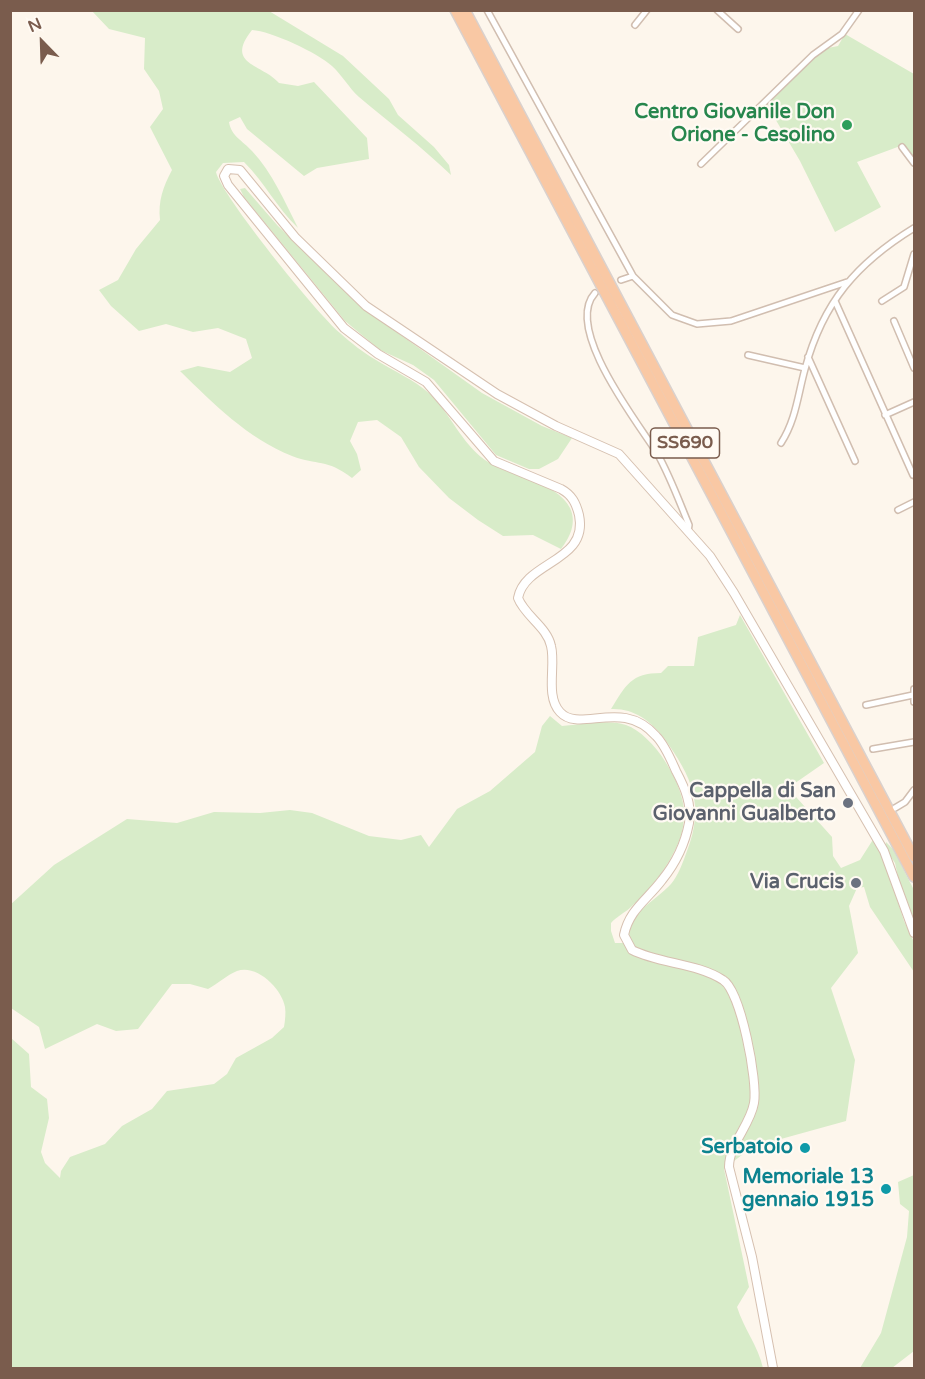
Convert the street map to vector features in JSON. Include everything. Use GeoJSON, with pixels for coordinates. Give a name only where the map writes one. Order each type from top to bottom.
{"type":"FeatureCollection","features":[{"type":"Feature","properties":{"kind":"highway","name":"SS690"},"geometry":{"type":"LineString","coordinates":[[455,10],[915,877]]}},
{"type":"Feature","properties":{"kind":"highway","name":"SS690"},"geometry":{"type":"LineString","coordinates":[[465,10],[915,857]]}},
{"type":"Feature","properties":{"kind":"main road"},"geometry":{"type":"LineString","coordinates":[[773,1368],[752,1257],[729,1167],[730,1154],[747,1125],[755,1093],[755,1079],[744,1026],[732,991],[728,983],[717,977],[665,963],[632,950],[624,935],[630,914],[662,881],[685,839],[690,816],[686,791],[660,741],[637,720],[615,715],[579,720],[566,717],[559,711],[553,693],[554,658],[551,642],[522,609],[518,598],[528,579],[572,548],[580,530],[577,507],[570,494],[494,460],[426,382],[378,354],[344,328],[228,185],[224,176],[225,172],[235,167],[240,170],[295,237],[366,306],[497,394],[556,426],[619,454],[710,556],[734,593],[884,851],[915,933]]}},
{"type":"Feature","properties":{"kind":"street"},"geometry":{"type":"LineString","coordinates":[[487,10],[633,276],[675,317],[704,324],[750,317],[847,282]]}},
{"type":"Feature","properties":{"kind":"street"},"geometry":{"type":"LineString","coordinates":[[635,25],[647,10]]}},
{"type":"Feature","properties":{"kind":"street"},"geometry":{"type":"LineString","coordinates":[[717,10],[738,29]]}},
{"type":"Feature","properties":{"kind":"street"},"geometry":{"type":"LineString","coordinates":[[701,164],[813,55],[842,34],[859,10]]}},
{"type":"Feature","properties":{"kind":"street"},"geometry":{"type":"LineString","coordinates":[[902,147],[915,163]]}},
{"type":"Feature","properties":{"kind":"street"},"geometry":{"type":"LineString","coordinates":[[781,443],[792,423],[808,357],[835,301],[847,282],[881,249],[915,228]]}},
{"type":"Feature","properties":{"kind":"street"},"geometry":{"type":"LineString","coordinates":[[882,302],[904,287],[915,254]]}},
{"type":"Feature","properties":{"kind":"street"},"geometry":{"type":"LineString","coordinates":[[621,280],[633,276]]}},
{"type":"Feature","properties":{"kind":"street"},"geometry":{"type":"LineString","coordinates":[[595,293],[588,305],[588,317],[604,370],[666,471],[689,525],[688,531]]}},
{"type":"Feature","properties":{"kind":"street"},"geometry":{"type":"LineString","coordinates":[[835,301],[913,475]]}},
{"type":"Feature","properties":{"kind":"street"},"geometry":{"type":"LineString","coordinates":[[894,321],[915,368]]}},
{"type":"Feature","properties":{"kind":"street"},"geometry":{"type":"LineString","coordinates":[[748,355],[805,368]]}},
{"type":"Feature","properties":{"kind":"street"},"geometry":{"type":"LineString","coordinates":[[808,357],[855,461]]}},
{"type":"Feature","properties":{"kind":"street"},"geometry":{"type":"LineString","coordinates":[[885,415],[915,402]]}},
{"type":"Feature","properties":{"kind":"street"},"geometry":{"type":"LineString","coordinates":[[898,510],[915,502]]}},
{"type":"Feature","properties":{"kind":"street"},"geometry":{"type":"LineString","coordinates":[[866,705],[914,692],[915,702]]}},
{"type":"Feature","properties":{"kind":"street"},"geometry":{"type":"LineString","coordinates":[[873,749],[915,742]]}},
{"type":"Feature","properties":{"kind":"street"},"geometry":{"type":"LineString","coordinates":[[895,808],[915,790]]}},
{"type":"Feature","properties":{"kind":"green space"},"geometry":{"type":"Polygon","coordinates":[[[92,11],[269,11],[343,56],[389,99],[398,115],[434,147],[449,165],[451,175],[359,97],[336,70],[325,61],[282,38],[252,30],[244,42],[242,50],[244,57],[279,83],[298,86],[314,82],[367,138],[369,159],[317,168],[304,176],[247,129],[240,117],[229,122],[235,135],[266,168],[298,228],[244,162],[223,163],[216,172],[234,204],[272,254],[340,333],[367,354],[430,394],[470,446],[485,460],[543,485],[564,499],[570,508],[573,524],[570,535],[561,549],[533,535],[503,536],[478,520],[449,498],[419,467],[401,437],[377,420],[358,422],[350,441],[357,454],[361,470],[352,478],[322,463],[301,459],[276,449],[232,419],[180,371],[198,366],[230,372],[252,358],[246,339],[218,328],[193,332],[166,324],[139,331],[111,306],[99,290],[118,280],[136,249],[160,220],[162,194],[172,170],[150,127],[163,109],[159,91],[144,69],[145,38],[109,29],[92,11]]]}},
{"type":"Feature","properties":{"kind":"green space","name":"Centro Giovanile Don Orione - Cesolino"},"geometry":{"type":"Polygon","coordinates":[[[845,34],[914,74],[914,158],[903,145],[857,162],[881,207],[835,232],[800,161],[767,105],[823,49],[838,46],[845,34]]]}},
{"type":"Feature","properties":{"kind":"green space"},"geometry":{"type":"Polygon","coordinates":[[[245,188],[278,226],[367,311],[482,393],[542,426],[572,438],[558,459],[539,469],[529,469],[496,455],[434,380],[413,365],[380,350],[345,321],[244,197],[240,189],[245,188]]]}},
{"type":"Feature","properties":{"kind":"green space"},"geometry":{"type":"Polygon","coordinates":[[[740,615],[824,763],[788,788],[832,837],[833,856],[841,868],[860,860],[874,838],[914,942],[914,972],[870,907],[864,887],[857,888],[849,906],[858,953],[831,988],[855,1060],[846,1121],[752,1147],[724,1169],[749,1287],[737,1307],[763,1368],[11,1368],[11,1038],[29,1054],[31,1087],[47,1099],[49,1118],[41,1152],[45,1163],[60,1178],[61,1171],[70,1157],[105,1144],[122,1126],[152,1109],[167,1091],[214,1084],[227,1074],[236,1058],[272,1038],[284,1027],[285,1007],[279,993],[267,980],[253,971],[237,971],[208,989],[190,984],[172,984],[138,1029],[116,1031],[97,1024],[45,1049],[39,1027],[11,1008],[10,905],[54,865],[127,819],[177,823],[214,812],[260,813],[290,810],[312,813],[369,836],[401,840],[421,835],[429,847],[457,809],[490,791],[535,752],[542,726],[550,716],[562,726],[611,722],[637,730],[666,762],[679,788],[684,813],[682,833],[666,867],[650,888],[611,923],[615,943],[631,943],[629,933],[635,917],[671,884],[680,869],[692,835],[695,805],[693,792],[682,766],[659,732],[641,716],[619,709],[611,709],[630,682],[636,678],[661,673],[668,666],[694,666],[698,637],[736,625],[740,615]]]}},
{"type":"Feature","properties":{"kind":"green space"},"geometry":{"type":"Polygon","coordinates":[[[886,842],[893,849],[914,890],[914,925],[900,886],[895,863],[885,848],[886,842]]]}},
{"type":"Feature","properties":{"kind":"green space"},"geometry":{"type":"Polygon","coordinates":[[[914,1175],[914,1351],[892,1368],[860,1368],[881,1333],[907,1237],[909,1211],[900,1204],[898,1182],[914,1175]]]}},
{"type":"Feature","properties":{"kind":"place","name":"Centro Giovanile Don Orione - Cesolino"},"geometry":{"type":"Point","coordinates":[847,125]}},
{"type":"Feature","properties":{"kind":"place","name":"Cappella di San Giovanni Gualberto"},"geometry":{"type":"Point","coordinates":[848,803]}},
{"type":"Feature","properties":{"kind":"place","name":"Via Crucis"},"geometry":{"type":"Point","coordinates":[856,883]}},
{"type":"Feature","properties":{"kind":"place","name":"Serbatoio"},"geometry":{"type":"Point","coordinates":[805,1148]}},
{"type":"Feature","properties":{"kind":"place","name":"Memoriale 13 gennaio 1915"},"geometry":{"type":"Point","coordinates":[886,1189]}}]}
